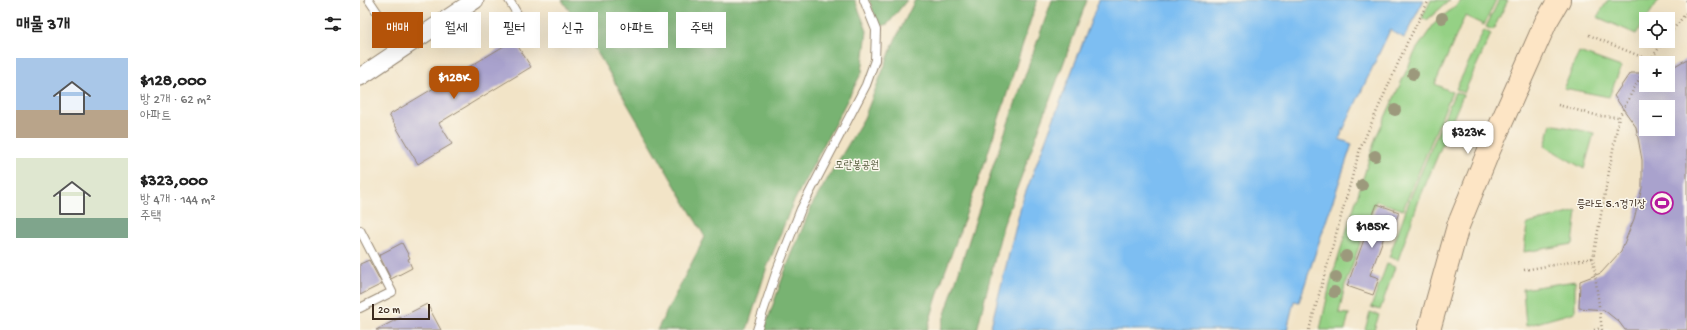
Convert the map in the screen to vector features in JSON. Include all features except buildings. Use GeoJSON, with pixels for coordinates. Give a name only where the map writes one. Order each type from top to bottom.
{"type":"FeatureCollection","features":[{"type":"Feature","properties":{"kind":"street"},"geometry":{"type":"LineString","coordinates":[[1429,330],[1458,226],[1493,141],[1546,22],[1559,0]]}},
{"type":"Feature","properties":{"kind":"street"},"geometry":{"type":"LineString","coordinates":[[360,77],[469,2]]}},
{"type":"Feature","properties":{"kind":"lane"},"geometry":{"type":"LineString","coordinates":[[369,0],[402,49]]}},
{"type":"Feature","properties":{"kind":"lane"},"geometry":{"type":"LineString","coordinates":[[509,0],[516,12]]}},
{"type":"Feature","properties":{"kind":"lane"},"geometry":{"type":"LineString","coordinates":[[756,330],[777,270],[801,209],[866,85],[875,60],[876,30],[864,0]]}},
{"type":"Feature","properties":{"kind":"lane"},"geometry":{"type":"LineString","coordinates":[[360,230],[392,292],[360,308]]}},
{"type":"Feature","properties":{"kind":"path"},"geometry":{"type":"LineString","coordinates":[[1309,330],[1360,150],[1407,43],[1429,0]]}},
{"type":"Feature","properties":{"kind":"path"},"geometry":{"type":"LineString","coordinates":[[1675,27],[1687,12]]}},
{"type":"Feature","properties":{"kind":"path"},"geometry":{"type":"LineString","coordinates":[[1589,35],[1639,58]]}},
{"type":"Feature","properties":{"kind":"path"},"geometry":{"type":"LineString","coordinates":[[1653,56],[1659,48]]}},
{"type":"Feature","properties":{"kind":"path"},"geometry":{"type":"LineString","coordinates":[[1594,330],[1601,329],[1593,258],[1619,117],[1639,79]]}},
{"type":"Feature","properties":{"kind":"path"},"geometry":{"type":"LineString","coordinates":[[1558,105],[1599,116],[1619,117]]}},
{"type":"Feature","properties":{"kind":"path"},"geometry":{"type":"LineString","coordinates":[[1524,270],[1593,258]]}},
{"type":"Feature","properties":{"kind":"green space"},"geometry":{"type":"Polygon","coordinates":[[[562,0],[855,0],[867,31],[862,72],[792,205],[766,270],[747,330],[657,330],[705,237],[594,48],[598,48],[598,12],[570,12],[562,0]]]}},
{"type":"Feature","properties":{"kind":"green space"},"geometry":{"type":"Polygon","coordinates":[[[869,0],[907,0],[888,24],[879,27],[869,0]]]}},
{"type":"Feature","properties":{"kind":"green space","name":"모란봉공원"},"geometry":{"type":"Polygon","coordinates":[[[915,0],[1037,0],[985,162],[942,280],[927,330],[764,330],[785,271],[812,205],[864,118],[895,40],[915,0]]]}},
{"type":"Feature","properties":{"kind":"green space"},"geometry":{"type":"Polygon","coordinates":[[[1052,0],[1087,0],[1003,226],[977,330],[940,330],[994,163],[1052,0]]]}},
{"type":"Feature","properties":{"kind":"green space"},"geometry":{"type":"Polygon","coordinates":[[[1431,0],[1450,0],[1427,20],[1422,18],[1431,0]]]}},
{"type":"Feature","properties":{"kind":"green space"},"geometry":{"type":"Polygon","coordinates":[[[1462,0],[1496,0],[1484,25],[1465,16],[1435,84],[1452,92],[1403,210],[1376,201],[1345,285],[1339,313],[1349,314],[1345,330],[1320,330],[1331,280],[1376,137],[1416,50],[1434,24],[1462,0]]]}},
{"type":"Feature","properties":{"kind":"green space"},"geometry":{"type":"Polygon","coordinates":[[[1499,0],[1508,0],[1493,30],[1486,27],[1499,0]]]}},
{"type":"Feature","properties":{"kind":"green space"},"geometry":{"type":"Polygon","coordinates":[[[1608,0],[1658,1],[1651,12],[1639,12],[1639,30],[1636,34],[1597,17],[1608,0]]]}},
{"type":"Feature","properties":{"kind":"green space"},"geometry":{"type":"Polygon","coordinates":[[[1484,30],[1491,34],[1464,93],[1456,89],[1484,30]]]}},
{"type":"Feature","properties":{"kind":"green space"},"geometry":{"type":"Polygon","coordinates":[[[1579,52],[1621,67],[1609,97],[1564,88],[1579,52]]]}},
{"type":"Feature","properties":{"kind":"green space"},"geometry":{"type":"Polygon","coordinates":[[[1455,92],[1463,95],[1419,200],[1398,260],[1389,257],[1411,196],[1455,92]]]}},
{"type":"Feature","properties":{"kind":"green space"},"geometry":{"type":"Polygon","coordinates":[[[1551,124],[1594,133],[1584,169],[1545,146],[1551,124]]]}},
{"type":"Feature","properties":{"kind":"green space"},"geometry":{"type":"Polygon","coordinates":[[[1577,211],[1573,244],[1524,252],[1527,224],[1577,211]]]}},
{"type":"Feature","properties":{"kind":"green space"},"geometry":{"type":"Polygon","coordinates":[[[1387,264],[1395,267],[1380,310],[1371,307],[1387,264]]]}},
{"type":"Feature","properties":{"kind":"green space"},"geometry":{"type":"Polygon","coordinates":[[[1575,281],[1575,312],[1526,326],[1523,289],[1575,281]]]}},
{"type":"Feature","properties":{"kind":"green space"},"geometry":{"type":"Polygon","coordinates":[[[1370,312],[1379,315],[1374,330],[1365,330],[1370,312]]]}},
{"type":"Feature","properties":{"kind":"water"},"geometry":{"type":"Polygon","coordinates":[[[1099,0],[1424,0],[1404,38],[1390,30],[1339,139],[1352,144],[1299,302],[1294,301],[1287,330],[990,330],[1022,202],[1099,0]]]}},
{"type":"Feature","properties":{"kind":"place","name":"릉라도 5.1경기장"},"geometry":{"type":"Point","coordinates":[1662,203]}}]}
